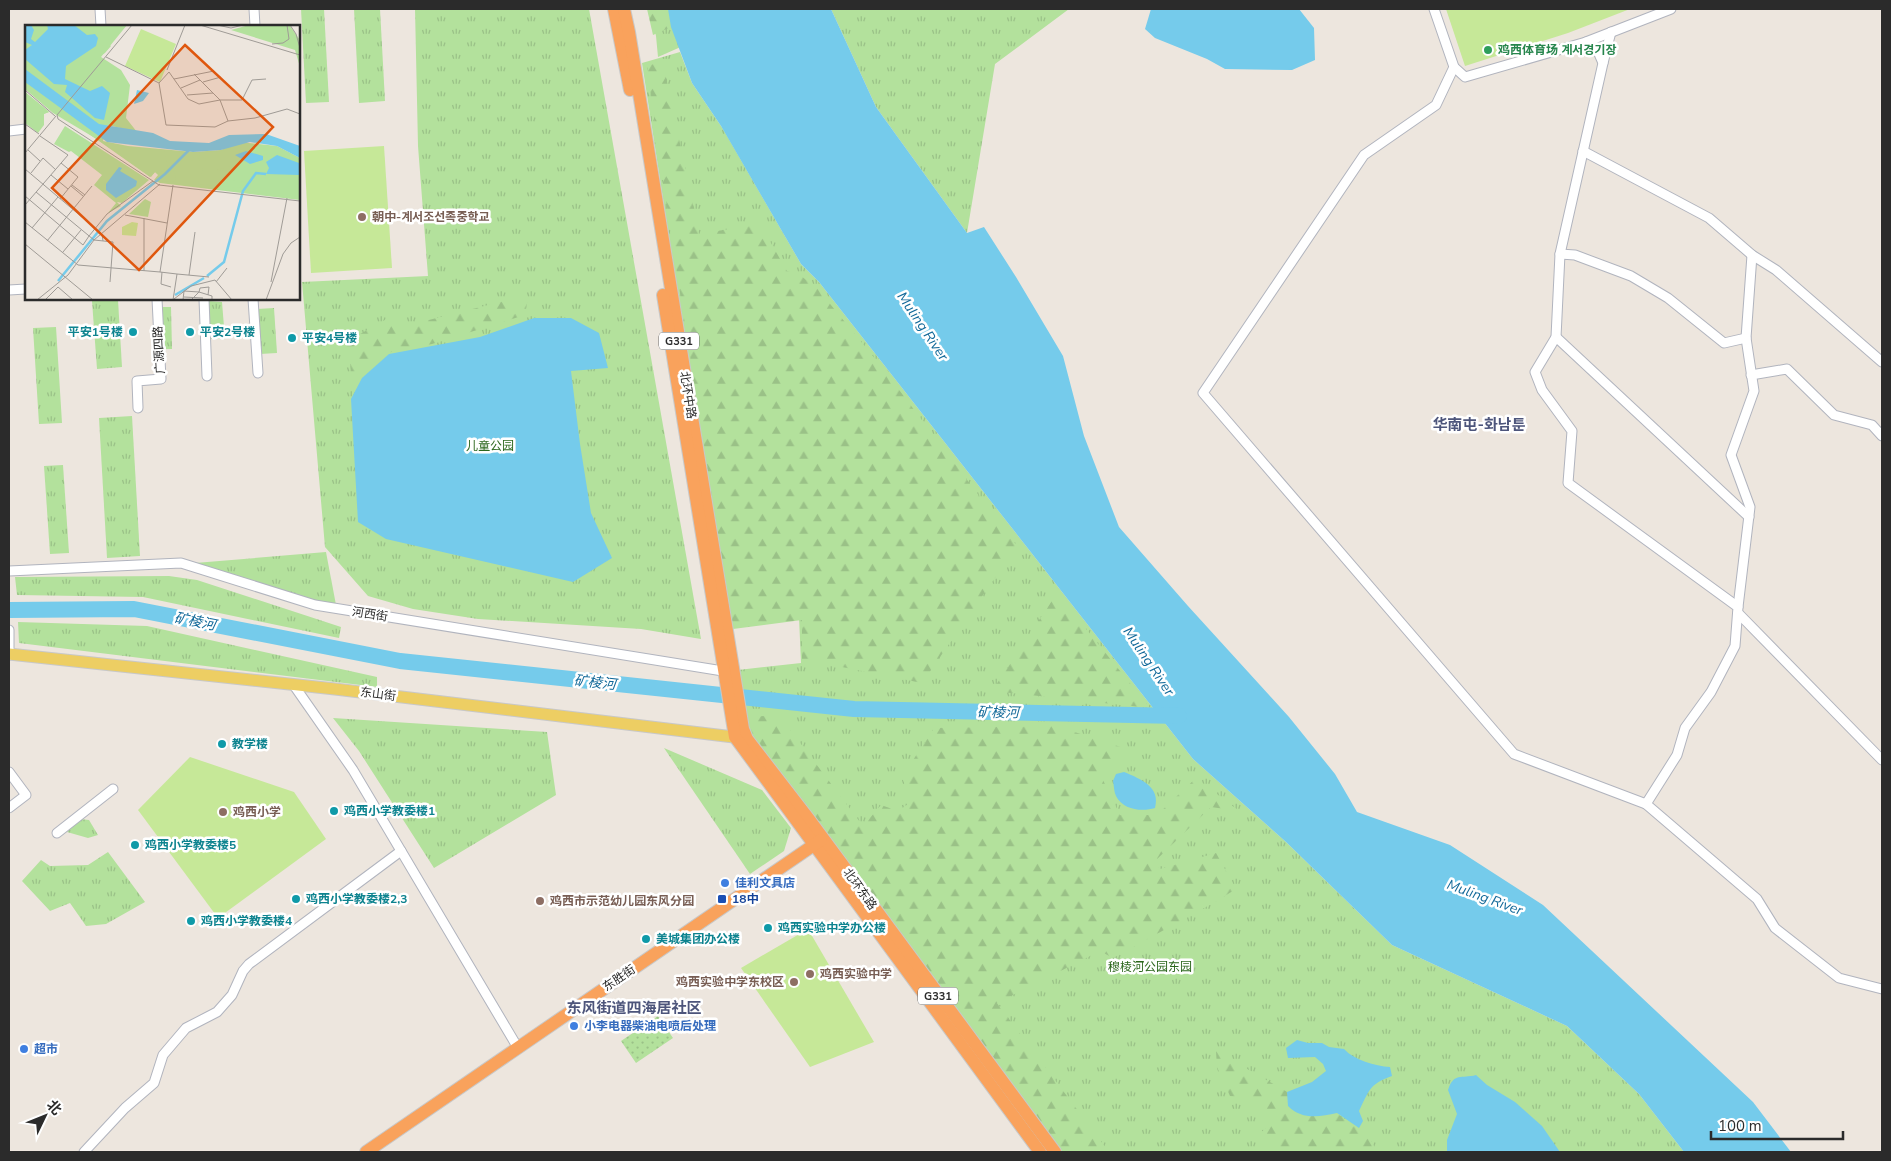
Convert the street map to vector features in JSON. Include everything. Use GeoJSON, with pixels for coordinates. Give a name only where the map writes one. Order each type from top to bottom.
{"type":"FeatureCollection","features":[{"type":"Feature","properties":{"kind":"highway","name":"北环中路"},"geometry":{"type":"LineString","coordinates":[[614,9],[729,672]]}},
{"type":"Feature","properties":{"kind":"highway","name":"北环中路"},"geometry":{"type":"LineString","coordinates":[[624,9],[736,720]]}},
{"type":"Feature","properties":{"kind":"highway","name":"北环东路"},"geometry":{"type":"LineString","coordinates":[[736,720],[741,738],[1055,1152]]}},
{"type":"Feature","properties":{"kind":"highway","name":"北环东路"},"geometry":{"type":"LineString","coordinates":[[818,841],[1040,1152]]}},
{"type":"Feature","properties":{"kind":"highway","name":"东胜街"},"geometry":{"type":"LineString","coordinates":[[366,1152],[818,841]]}},
{"type":"Feature","properties":{"kind":"main road","name":"东山街"},"geometry":{"type":"LineString","coordinates":[[9,654],[293,684],[741,738]]}},
{"type":"Feature","properties":{"kind":"street"},"geometry":{"type":"LineString","coordinates":[[100,9],[101,25]]}},
{"type":"Feature","properties":{"kind":"street"},"geometry":{"type":"LineString","coordinates":[[254,9],[254,25]]}},
{"type":"Feature","properties":{"kind":"street"},"geometry":{"type":"LineString","coordinates":[[1434,9],[1454,67],[1465,76],[1586,42],[1671,9]]}},
{"type":"Feature","properties":{"kind":"street"},"geometry":{"type":"LineString","coordinates":[[1611,32],[1560,254],[1556,337],[1535,372],[1542,390],[1572,431],[1568,483],[1738,610],[1882,760]]}},
{"type":"Feature","properties":{"kind":"street"},"geometry":{"type":"LineString","coordinates":[[1586,42],[1596,47],[1603,63]]}},
{"type":"Feature","properties":{"kind":"street"},"geometry":{"type":"LineString","coordinates":[[1454,67],[1436,105],[1364,155],[1203,392],[1514,754],[1646,804],[1757,899],[1776,928],[1838,978],[1882,989]]}},
{"type":"Feature","properties":{"kind":"street"},"geometry":{"type":"LineString","coordinates":[[9,130],[25,129]]}},
{"type":"Feature","properties":{"kind":"street"},"geometry":{"type":"LineString","coordinates":[[1583,151],[1709,218],[1752,255],[1776,270],[1882,362]]}},
{"type":"Feature","properties":{"kind":"street"},"geometry":{"type":"LineString","coordinates":[[1560,254],[1575,255],[1630,276],[1668,298],[1724,343],[1746,338]]}},
{"type":"Feature","properties":{"kind":"street"},"geometry":{"type":"LineString","coordinates":[[1646,804],[1677,755],[1685,728],[1711,692],[1736,646],[1738,610],[1750,507],[1732,456],[1754,391],[1746,338],[1752,255]]}},
{"type":"Feature","properties":{"kind":"street"},"geometry":{"type":"LineString","coordinates":[[9,290],[25,289]]}},
{"type":"Feature","properties":{"kind":"street","name":"广源四路"},"geometry":{"type":"LineString","coordinates":[[138,408],[137,381],[161,379],[157,300]]}},
{"type":"Feature","properties":{"kind":"street"},"geometry":{"type":"LineString","coordinates":[[204,300],[208,376]]}},
{"type":"Feature","properties":{"kind":"street"},"geometry":{"type":"LineString","coordinates":[[253,300],[258,373]]}},
{"type":"Feature","properties":{"kind":"street"},"geometry":{"type":"LineString","coordinates":[[1556,337],[1749,517]]}},
{"type":"Feature","properties":{"kind":"street"},"geometry":{"type":"LineString","coordinates":[[1751,375],[1787,369],[1834,415],[1872,425],[1882,436]]}},
{"type":"Feature","properties":{"kind":"street","name":"河西街"},"geometry":{"type":"LineString","coordinates":[[9,571],[181,563],[315,605],[729,672]]}},
{"type":"Feature","properties":{"kind":"street"},"geometry":{"type":"LineString","coordinates":[[9,630],[9,654]]}},
{"type":"Feature","properties":{"kind":"street"},"geometry":{"type":"LineString","coordinates":[[293,684],[353,770],[518,1048]]}},
{"type":"Feature","properties":{"kind":"street"},"geometry":{"type":"LineString","coordinates":[[9,772],[26,794],[9,808]]}},
{"type":"Feature","properties":{"kind":"street"},"geometry":{"type":"LineString","coordinates":[[57,833],[113,789]]}},
{"type":"Feature","properties":{"kind":"street"},"geometry":{"type":"LineString","coordinates":[[84,1152],[125,1108],[154,1083],[163,1054],[186,1028],[218,1012],[232,995],[243,971],[249,964],[401,851]]}},
{"type":"Feature","properties":{"kind":"green space"},"geometry":{"type":"Polygon","coordinates":[[[301,9],[324,9],[329,102],[306,103],[301,9]]]}},
{"type":"Feature","properties":{"kind":"green space"},"geometry":{"type":"Polygon","coordinates":[[[354,9],[380,9],[385,101],[359,103],[354,9]]]}},
{"type":"Feature","properties":{"kind":"green space","name":"儿童公园"},"geometry":{"type":"Polygon","coordinates":[[[415,9],[589,9],[701,639],[641,629],[478,619],[413,609],[368,596],[325,547],[302,282],[428,276],[418,146],[415,9]]]}},
{"type":"Feature","properties":{"kind":"green space"},"geometry":{"type":"Polygon","coordinates":[[[647,9],[668,9],[671,27],[653,35],[647,9]]]}},
{"type":"Feature","properties":{"kind":"green space"},"geometry":{"type":"Polygon","coordinates":[[[650,9],[767,9],[658,57],[650,9]]]}},
{"type":"Feature","properties":{"kind":"green space"},"geometry":{"type":"Polygon","coordinates":[[[831,9],[1069,9],[995,64],[967,233],[876,107],[831,9]]]}},
{"type":"Feature","properties":{"kind":"green space","name":"鸡西体育场 계서경기장"},"geometry":{"type":"Polygon","coordinates":[[[1446,9],[1630,9],[1568,33],[1465,66],[1446,9]]]}},
{"type":"Feature","properties":{"kind":"green space","name":"穆棱河公园东园"},"geometry":{"type":"Polygon","coordinates":[[[680,52],[692,83],[723,129],[801,264],[819,282],[1193,759],[1286,842],[1392,945],[1567,1026],[1639,1094],[1684,1152],[1058,1152],[750,736],[738,670],[801,663],[799,617],[729,625],[642,63],[680,52]]]}},
{"type":"Feature","properties":{"kind":"green space"},"geometry":{"type":"Polygon","coordinates":[[[663,63],[699,234],[760,224],[787,271],[801,276],[817,288],[881,366],[1017,546],[922,683],[802,659],[802,620],[733,629],[672,242],[647,65],[663,63]]]}},
{"type":"Feature","properties":{"kind":"green space"},"geometry":{"type":"Polygon","coordinates":[[[384,146],[392,268],[311,273],[304,151],[384,146]]]}},
{"type":"Feature","properties":{"kind":"green space"},"geometry":{"type":"Polygon","coordinates":[[[528,298],[525,315],[432,344],[376,355],[352,375],[346,342],[392,316],[401,327],[508,300],[528,298]]]}},
{"type":"Feature","properties":{"kind":"green space"},"geometry":{"type":"Polygon","coordinates":[[[118,300],[122,367],[97,369],[92,301],[118,300]]]}},
{"type":"Feature","properties":{"kind":"green space"},"geometry":{"type":"Polygon","coordinates":[[[208,301],[222,302],[225,339],[210,339],[208,301]]]}},
{"type":"Feature","properties":{"kind":"green space"},"geometry":{"type":"Polygon","coordinates":[[[162,307],[171,307],[172,349],[163,349],[162,307]]]}},
{"type":"Feature","properties":{"kind":"green space"},"geometry":{"type":"Polygon","coordinates":[[[274,308],[277,353],[260,354],[257,309],[274,308]]]}},
{"type":"Feature","properties":{"kind":"green space"},"geometry":{"type":"Polygon","coordinates":[[[56,327],[62,423],[39,424],[33,328],[56,327]]]}},
{"type":"Feature","properties":{"kind":"green space"},"geometry":{"type":"Polygon","coordinates":[[[132,416],[140,556],[107,558],[99,418],[132,416]]]}},
{"type":"Feature","properties":{"kind":"green space"},"geometry":{"type":"Polygon","coordinates":[[[63,465],[69,553],[50,554],[44,466],[63,465]]]}},
{"type":"Feature","properties":{"kind":"green space"},"geometry":{"type":"Polygon","coordinates":[[[326,552],[336,605],[313,602],[195,563],[326,552]]]}},
{"type":"Feature","properties":{"kind":"green space"},"geometry":{"type":"Polygon","coordinates":[[[169,576],[197,580],[341,627],[339,638],[143,597],[17,595],[15,577],[169,576]]]}},
{"type":"Feature","properties":{"kind":"green space"},"geometry":{"type":"Polygon","coordinates":[[[1057,593],[1150,708],[992,691],[1057,593]]]}},
{"type":"Feature","properties":{"kind":"green space"},"geometry":{"type":"Polygon","coordinates":[[[18,622],[147,626],[377,677],[377,687],[19,643],[18,622]]]}},
{"type":"Feature","properties":{"kind":"green space"},"geometry":{"type":"Polygon","coordinates":[[[779,715],[863,826],[881,805],[898,811],[911,802],[902,777],[934,728],[1056,726],[1130,750],[1102,778],[1120,815],[1157,815],[1196,778],[1239,811],[1211,807],[1154,862],[1160,869],[1216,853],[1236,889],[1113,958],[1100,951],[997,1003],[1109,1152],[1063,1152],[752,733],[749,717],[779,715]]]}},
{"type":"Feature","properties":{"kind":"green space"},"geometry":{"type":"Polygon","coordinates":[[[333,718],[547,732],[556,795],[434,868],[359,751],[333,718]]]}},
{"type":"Feature","properties":{"kind":"green space"},"geometry":{"type":"Polygon","coordinates":[[[664,748],[762,790],[791,828],[784,851],[750,874],[664,748]]]}},
{"type":"Feature","properties":{"kind":"green space","name":"鸡西小学"},"geometry":{"type":"Polygon","coordinates":[[[190,757],[294,792],[326,839],[218,918],[138,810],[190,757]]]}},
{"type":"Feature","properties":{"kind":"green space"},"geometry":{"type":"Polygon","coordinates":[[[80,819],[89,820],[98,835],[88,838],[67,832],[80,819]]]}},
{"type":"Feature","properties":{"kind":"green space"},"geometry":{"type":"Polygon","coordinates":[[[108,852],[145,902],[106,924],[86,926],[70,903],[50,911],[22,881],[41,860],[50,866],[88,865],[108,852]]]}},
{"type":"Feature","properties":{"kind":"green space"},"geometry":{"type":"Polygon","coordinates":[[[808,929],[874,1042],[810,1067],[741,968],[808,929]]]}},
{"type":"Feature","properties":{"kind":"green space"},"geometry":{"type":"Polygon","coordinates":[[[658,1016],[673,1038],[636,1063],[621,1041],[658,1016]]]}},
{"type":"Feature","properties":{"kind":"green space"},"geometry":{"type":"Polygon","coordinates":[[[1216,1051],[1296,1097],[1317,1117],[1336,1113],[1368,1134],[1377,1152],[1256,1152],[1265,1145],[1260,1133],[1275,1121],[1248,1100],[1230,1096],[1217,1067],[1216,1051]]]}},
{"type":"Feature","properties":{"kind":"water","name":"Muling River"},"geometry":{"type":"Polygon","coordinates":[[[668,9],[831,9],[876,107],[967,233],[984,227],[1063,356],[1084,436],[1119,527],[1289,717],[1335,774],[1357,812],[1450,845],[1543,905],[1753,1102],[1791,1152],[1684,1152],[1639,1094],[1567,1026],[1392,945],[1286,842],[1193,759],[819,282],[801,264],[721,126],[692,83],[671,27],[668,9]]]}},
{"type":"Feature","properties":{"kind":"water"},"geometry":{"type":"Polygon","coordinates":[[[1151,9],[1299,9],[1314,28],[1315,60],[1292,70],[1225,69],[1207,59],[1155,38],[1145,29],[1151,9]]]}},
{"type":"Feature","properties":{"kind":"water"},"geometry":{"type":"Polygon","coordinates":[[[534,318],[571,318],[599,333],[608,368],[571,371],[591,513],[612,558],[573,582],[386,539],[358,522],[351,399],[362,378],[389,354],[480,337],[534,318]]]}},
{"type":"Feature","properties":{"kind":"water"},"geometry":{"type":"Polygon","coordinates":[[[1124,772],[1143,781],[1152,789],[1155,794],[1155,808],[1133,809],[1119,801],[1115,794],[1113,781],[1116,774],[1124,772]]]}},
{"type":"Feature","properties":{"kind":"water"},"geometry":{"type":"Polygon","coordinates":[[[1297,1040],[1308,1043],[1322,1043],[1329,1047],[1344,1049],[1365,1062],[1390,1067],[1392,1076],[1374,1085],[1365,1098],[1359,1111],[1363,1121],[1359,1128],[1337,1113],[1311,1116],[1299,1114],[1288,1106],[1287,1092],[1312,1082],[1326,1071],[1323,1064],[1315,1057],[1288,1058],[1286,1048],[1297,1040]]]}},
{"type":"Feature","properties":{"kind":"water"},"geometry":{"type":"Polygon","coordinates":[[[1476,1075],[1487,1085],[1515,1102],[1542,1126],[1560,1152],[1447,1152],[1447,1140],[1457,1114],[1448,1090],[1450,1084],[1456,1078],[1476,1075]]]}},
{"type":"Feature","properties":{"kind":"waterway","name":"矿棱河"},"geometry":{"type":"LineString","coordinates":[[9,610],[134,609],[400,661],[854,709],[1179,716]]}},
{"type":"Feature","properties":{"kind":"place","name":"鸡西体育场 계서경기장"},"geometry":{"type":"Point","coordinates":[1488,50]}},
{"type":"Feature","properties":{"kind":"place","name":"朝中-계서조선족중학교"},"geometry":{"type":"Point","coordinates":[362,217]}},
{"type":"Feature","properties":{"kind":"place","name":"平安1号楼"},"geometry":{"type":"Point","coordinates":[133,332]}},
{"type":"Feature","properties":{"kind":"place","name":"平安2号楼"},"geometry":{"type":"Point","coordinates":[190,332]}},
{"type":"Feature","properties":{"kind":"place","name":"平安4号楼"},"geometry":{"type":"Point","coordinates":[292,338]}},
{"type":"Feature","properties":{"kind":"place","name":"教学楼"},"geometry":{"type":"Point","coordinates":[222,744]}},
{"type":"Feature","properties":{"kind":"place","name":"鸡西小学教委楼1"},"geometry":{"type":"Point","coordinates":[334,811]}},
{"type":"Feature","properties":{"kind":"place","name":"鸡西小学"},"geometry":{"type":"Point","coordinates":[223,812]}},
{"type":"Feature","properties":{"kind":"place","name":"鸡西小学教委楼5"},"geometry":{"type":"Point","coordinates":[135,845]}},
{"type":"Feature","properties":{"kind":"place","name":"佳利文具店"},"geometry":{"type":"Point","coordinates":[725,883]}},
{"type":"Feature","properties":{"kind":"place","name":"鸡西小学教委楼2,3"},"geometry":{"type":"Point","coordinates":[296,899]}},
{"type":"Feature","properties":{"kind":"place","name":"18中"},"geometry":{"type":"Point","coordinates":[722,899]}},
{"type":"Feature","properties":{"kind":"place","name":"鸡西市示范幼儿园东风分园"},"geometry":{"type":"Point","coordinates":[540,901]}},
{"type":"Feature","properties":{"kind":"place","name":"鸡西小学教委楼4"},"geometry":{"type":"Point","coordinates":[191,921]}},
{"type":"Feature","properties":{"kind":"place","name":"鸡西实验中学办公楼"},"geometry":{"type":"Point","coordinates":[768,928]}},
{"type":"Feature","properties":{"kind":"place","name":"美城集团办公楼"},"geometry":{"type":"Point","coordinates":[646,939]}},
{"type":"Feature","properties":{"kind":"place","name":"鸡西实验中学"},"geometry":{"type":"Point","coordinates":[810,974]}},
{"type":"Feature","properties":{"kind":"place","name":"鸡西实验中学东校区"},"geometry":{"type":"Point","coordinates":[794,982]}},
{"type":"Feature","properties":{"kind":"place","name":"小李电器柴油电喷后处理"},"geometry":{"type":"Point","coordinates":[574,1026]}},
{"type":"Feature","properties":{"kind":"place","name":"超市"},"geometry":{"type":"Point","coordinates":[24,1049]}},
{"type":"Feature","properties":{"kind":"district","name":"华南屯-화남툰"},"geometry":{"type":"Point","coordinates":[1479,425]}},
{"type":"Feature","properties":{"kind":"district","name":"东风街道四海居社区"},"geometry":{"type":"Point","coordinates":[634,1008]}}]}
